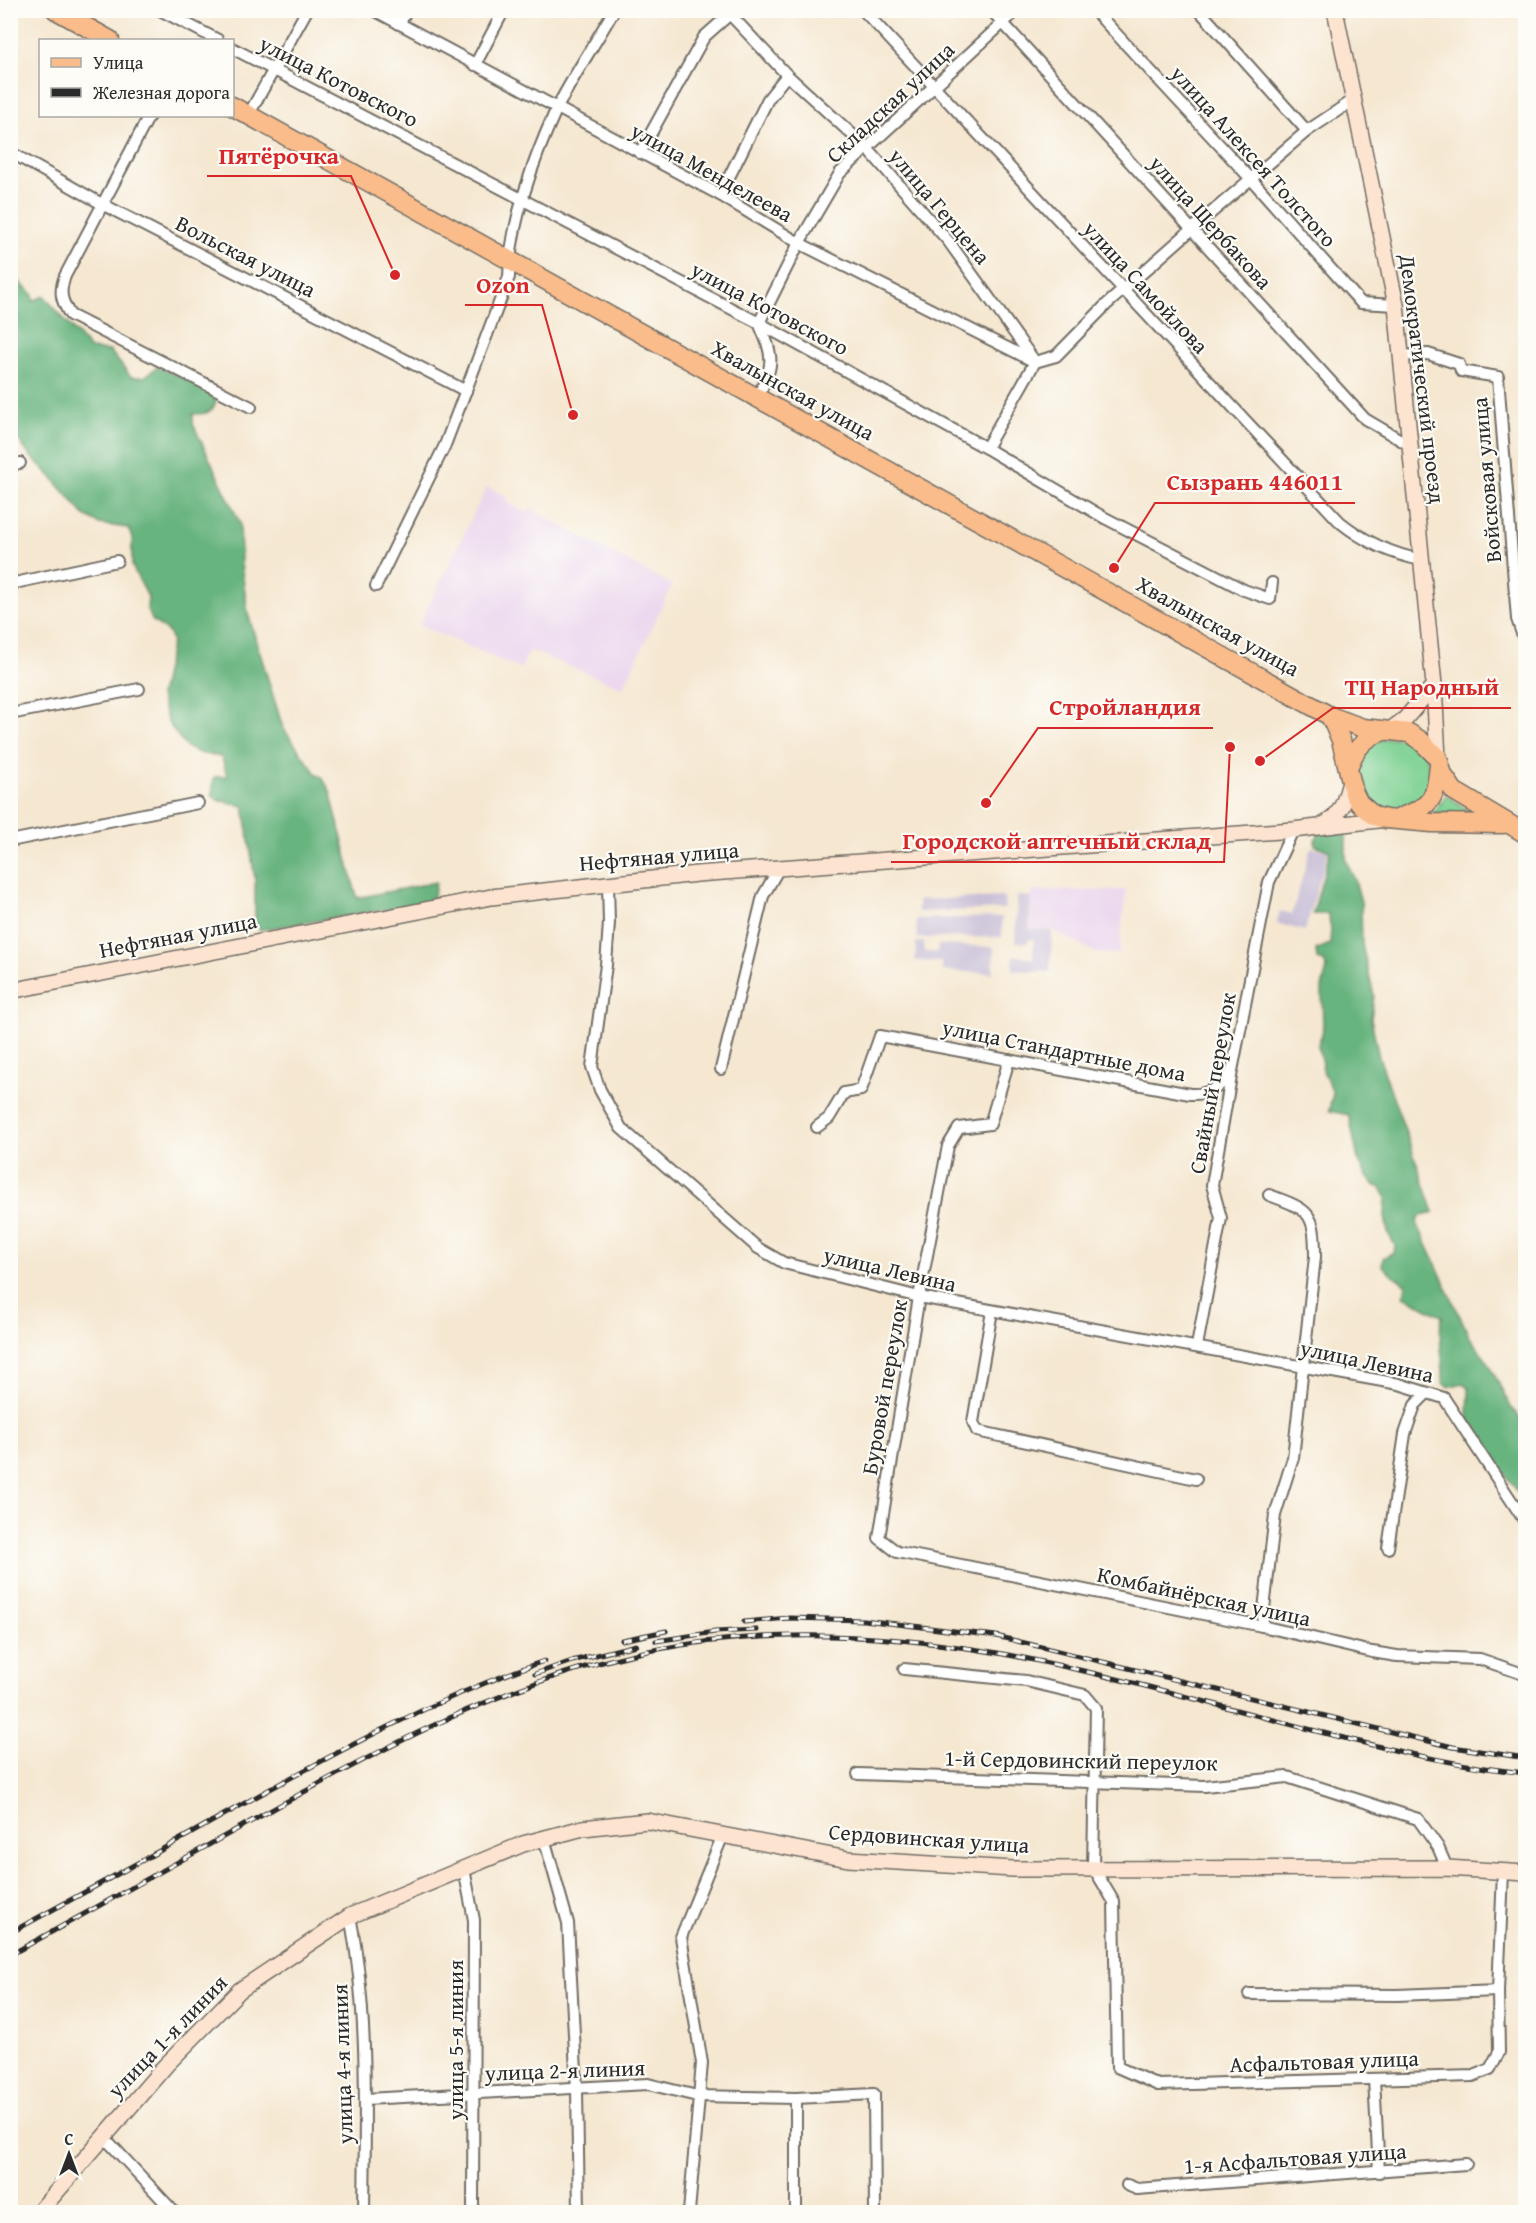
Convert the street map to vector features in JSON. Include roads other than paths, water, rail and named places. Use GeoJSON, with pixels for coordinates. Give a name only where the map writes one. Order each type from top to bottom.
{"type":"FeatureCollection","features":[{"type":"Feature","properties":{"kind":"main road"},"geometry":{"type":"LineString","coordinates":[[56,10],[108,39]]}},
{"type":"Feature","properties":{"kind":"main road","name":"Хвалынская улица"},"geometry":{"type":"LineString","coordinates":[[241,110],[1330,716],[1363,728],[1387,730]]}},
{"type":"Feature","properties":{"kind":"main road"},"geometry":{"type":"LineString","coordinates":[[1330,716],[1341,740],[1359,803],[1366,810],[1391,819],[1504,824]]}},
{"type":"Feature","properties":{"kind":"main road"},"geometry":{"type":"LineString","coordinates":[[1349,774],[1355,751],[1364,741],[1387,730],[1408,733],[1420,740],[1439,761],[1443,775],[1454,791],[1504,824],[1526,834]]}},
{"type":"Feature","properties":{"kind":"main road"},"geometry":{"type":"LineString","coordinates":[[1391,819],[1420,811],[1431,801],[1437,786],[1439,761]]}},
{"type":"Feature","properties":{"kind":"street"},"geometry":{"type":"LineString","coordinates":[[160,10],[216,39]]}},
{"type":"Feature","properties":{"kind":"street"},"geometry":{"type":"LineString","coordinates":[[241,110],[273,69],[307,10]]}},
{"type":"Feature","properties":{"kind":"street","name":"улица Менделеева"},"geometry":{"type":"LineString","coordinates":[[374,10],[556,110],[720,195],[799,243],[1035,362]]}},
{"type":"Feature","properties":{"kind":"street"},"geometry":{"type":"LineString","coordinates":[[399,24],[407,10]]}},
{"type":"Feature","properties":{"kind":"street"},"geometry":{"type":"LineString","coordinates":[[475,65],[504,10]]}},
{"type":"Feature","properties":{"kind":"street"},"geometry":{"type":"LineString","coordinates":[[376,586],[445,445],[466,391],[509,277],[509,260],[523,199],[556,110],[614,10]]}},
{"type":"Feature","properties":{"kind":"street","name":"улица Самойлова"},"geometry":{"type":"LineString","coordinates":[[863,10],[933,88],[1340,522],[1363,540],[1398,555],[1422,560]]}},
{"type":"Feature","properties":{"kind":"street","name":"улица Щербакова"},"geometry":{"type":"LineString","coordinates":[[992,10],[1365,419],[1411,446]]}},
{"type":"Feature","properties":{"kind":"street","name":"Складская улица"},"geometry":{"type":"LineString","coordinates":[[759,323],[799,243],[840,173],[1017,10]]}},
{"type":"Feature","properties":{"kind":"street","name":"улица Алексея Толстого"},"geometry":{"type":"LineString","coordinates":[[1094,10],[1251,179],[1361,303],[1396,305]]}},
{"type":"Feature","properties":{"kind":"street"},"geometry":{"type":"LineString","coordinates":[[1199,10],[1307,131]]}},
{"type":"Feature","properties":{"kind":"street","name":"Демократический проезд"},"geometry":{"type":"LineString","coordinates":[[1335,10],[1396,305],[1434,685],[1439,761]]}},
{"type":"Feature","properties":{"kind":"street"},"geometry":{"type":"LineString","coordinates":[[640,153],[704,37],[728,12]]}},
{"type":"Feature","properties":{"kind":"street","name":"улица Герцена"},"geometry":{"type":"LineString","coordinates":[[728,12],[787,75],[867,148],[950,242],[1035,362]]}},
{"type":"Feature","properties":{"kind":"street","name":"улица Котовского"},"geometry":{"type":"LineString","coordinates":[[234,49],[759,323],[986,448],[1103,517],[1244,590],[1270,599],[1272,582]]}},
{"type":"Feature","properties":{"kind":"street"},"geometry":{"type":"LineString","coordinates":[[720,195],[768,99],[787,75]]}},
{"type":"Feature","properties":{"kind":"street"},"geometry":{"type":"LineString","coordinates":[[986,448],[1035,362],[1056,356],[1122,290],[1191,230],[1307,131],[1352,101]]}},
{"type":"Feature","properties":{"kind":"street"},"geometry":{"type":"LineString","coordinates":[[148,117],[59,291],[70,315],[251,407]]}},
{"type":"Feature","properties":{"kind":"street","name":"Вольская улица"},"geometry":{"type":"LineString","coordinates":[[10,152],[102,204],[466,391]]}},
{"type":"Feature","properties":{"kind":"street"},"geometry":{"type":"LineString","coordinates":[[757,397],[769,370],[772,352],[759,323]]}},
{"type":"Feature","properties":{"kind":"street","name":"Войсковая улица"},"geometry":{"type":"LineString","coordinates":[[1401,356],[1428,354],[1459,364],[1461,370],[1498,377],[1517,619],[1526,645]]}},
{"type":"Feature","properties":{"kind":"street"},"geometry":{"type":"LineString","coordinates":[[10,584],[117,561]]}},
{"type":"Feature","properties":{"kind":"street"},"geometry":{"type":"LineString","coordinates":[[1387,730],[1405,719],[1434,685]]}},
{"type":"Feature","properties":{"kind":"street"},"geometry":{"type":"LineString","coordinates":[[10,714],[139,689]]}},
{"type":"Feature","properties":{"kind":"street"},"geometry":{"type":"LineString","coordinates":[[1320,826],[1335,819],[1344,803],[1349,774]]}},
{"type":"Feature","properties":{"kind":"street"},"geometry":{"type":"LineString","coordinates":[[10,841],[198,803]]}},
{"type":"Feature","properties":{"kind":"street","name":"Нефтяная улица"},"geometry":{"type":"LineString","coordinates":[[10,991],[491,897],[608,883],[779,868],[1293,830],[1391,819]]}},
{"type":"Feature","properties":{"kind":"street","name":"Свайный переулок"},"geometry":{"type":"LineString","coordinates":[[1197,1346],[1221,1218],[1212,1185],[1232,1071],[1269,882],[1293,830]]}},
{"type":"Feature","properties":{"kind":"street"},"geometry":{"type":"LineString","coordinates":[[721,1069],[763,896],[779,868]]}},
{"type":"Feature","properties":{"kind":"street","name":"улица Левина"},"geometry":{"type":"LineString","coordinates":[[608,883],[606,965],[592,1067],[600,1090],[621,1128],[758,1248],[784,1263],[919,1298],[1399,1384],[1444,1398],[1526,1523]]}},
{"type":"Feature","properties":{"kind":"street","name":"улица Стандартные дома"},"geometry":{"type":"LineString","coordinates":[[817,1127],[830,1118],[844,1093],[861,1090],[880,1036],[1201,1095],[1220,1088],[1232,1071]]}},
{"type":"Feature","properties":{"kind":"street","name":"Буровой переулок"},"geometry":{"type":"LineString","coordinates":[[879,1538],[919,1298],[948,1146],[959,1128],[990,1124],[1009,1060]]}},
{"type":"Feature","properties":{"kind":"street"},"geometry":{"type":"LineString","coordinates":[[1262,1626],[1275,1515],[1293,1458],[1301,1367],[1315,1257],[1315,1227],[1301,1207],[1269,1195]]}},
{"type":"Feature","properties":{"kind":"street"},"geometry":{"type":"LineString","coordinates":[[992,1311],[973,1422],[977,1431],[1196,1479]]}},
{"type":"Feature","properties":{"kind":"street"},"geometry":{"type":"LineString","coordinates":[[1388,1548],[1405,1434],[1415,1405],[1427,1393]]}},
{"type":"Feature","properties":{"kind":"street","name":"Комбайнёрская улица"},"geometry":{"type":"LineString","coordinates":[[879,1538],[897,1552],[1262,1626],[1340,1646],[1397,1656],[1480,1659],[1526,1675]]}},
{"type":"Feature","properties":{"kind":"street"},"geometry":{"type":"LineString","coordinates":[[904,1670],[1026,1681],[1086,1695],[1096,1708],[1093,1867]]}},
{"type":"Feature","properties":{"kind":"street","name":"1-й Сердовинский переулок"},"geometry":{"type":"LineString","coordinates":[[858,1774],[1205,1786],[1287,1777],[1418,1819],[1438,1847],[1447,1868]]}},
{"type":"Feature","properties":{"kind":"street","name":"Сердовинская улица"},"geometry":{"type":"LineString","coordinates":[[350,1916],[543,1839],[583,1828],[647,1821],[848,1858],[1013,1869],[1093,1867],[1447,1868],[1526,1873]]}},
{"type":"Feature","properties":{"kind":"street"},"geometry":{"type":"LineString","coordinates":[[689,2212],[697,2096],[702,2063],[681,1937],[723,1835]]}},
{"type":"Feature","properties":{"kind":"street"},"geometry":{"type":"LineString","coordinates":[[543,1839],[568,1923],[577,2090],[579,2212]]}},
{"type":"Feature","properties":{"kind":"street","name":"Асфальтовая улица"},"geometry":{"type":"LineString","coordinates":[[1093,1867],[1114,1902],[1118,2067],[1158,2085],[1473,2076],[1490,2069],[1499,2052],[1498,1991]]}},
{"type":"Feature","properties":{"kind":"street","name":"улица 5-я линия"},"geometry":{"type":"LineString","coordinates":[[464,1869],[474,1920],[474,2212]]}},
{"type":"Feature","properties":{"kind":"street"},"geometry":{"type":"LineString","coordinates":[[1249,1994],[1397,1995],[1498,1991],[1503,1872]]}},
{"type":"Feature","properties":{"kind":"street","name":"улица 4-я линия"},"geometry":{"type":"LineString","coordinates":[[350,1916],[359,1960],[365,2099],[364,2212]]}},
{"type":"Feature","properties":{"kind":"street","name":"улица 1-я линия"},"geometry":{"type":"LineString","coordinates":[[39,2212],[166,2065],[240,1990],[350,1916]]}},
{"type":"Feature","properties":{"kind":"street"},"geometry":{"type":"LineString","coordinates":[[1374,2079],[1379,2172]]}},
{"type":"Feature","properties":{"kind":"street","name":"улица 2-я линия"},"geometry":{"type":"LineString","coordinates":[[365,2099],[474,2092],[577,2090],[648,2084],[697,2096],[796,2098],[874,2094],[875,2212]]}},
{"type":"Feature","properties":{"kind":"street"},"geometry":{"type":"LineString","coordinates":[[796,2098],[796,2212]]}},
{"type":"Feature","properties":{"kind":"street"},"geometry":{"type":"LineString","coordinates":[[104,2137],[174,2212]]}},
{"type":"Feature","properties":{"kind":"street","name":"1-я Асфальтовая улица"},"geometry":{"type":"LineString","coordinates":[[1128,2185],[1137,2190],[1466,2164]]}},
{"type":"Feature","properties":{"kind":"railway"},"geometry":{"type":"LineString","coordinates":[[744,1622],[789,1618],[864,1620],[996,1636],[1453,1747],[1526,1758]]}},
{"type":"Feature","properties":{"kind":"railway"},"geometry":{"type":"LineString","coordinates":[[656,1641],[715,1632],[757,1630]]}},
{"type":"Feature","properties":{"kind":"railway"},"geometry":{"type":"LineString","coordinates":[[622,1640],[666,1631]]}},
{"type":"Feature","properties":{"kind":"railway"},"geometry":{"type":"LineString","coordinates":[[10,1955],[304,1792],[398,1742],[446,1720],[545,1680],[596,1664],[648,1651],[691,1644],[777,1636],[863,1637],[992,1652],[1124,1681],[1367,1744],[1457,1763],[1526,1773]]}},
{"type":"Feature","properties":{"kind":"railway"},"geometry":{"type":"LineString","coordinates":[[535,1674],[572,1661],[636,1645]]}},
{"type":"Feature","properties":{"kind":"railway"},"geometry":{"type":"LineString","coordinates":[[10,1933],[281,1783],[391,1725],[466,1691],[544,1661]]}},
{"type":"Feature","properties":{"kind":"place","name":"Пятёрочка"},"geometry":{"type":"Point","coordinates":[395,275]}},
{"type":"Feature","properties":{"kind":"place","name":"Ozon"},"geometry":{"type":"Point","coordinates":[573,415]}},
{"type":"Feature","properties":{"kind":"place","name":"Сызрань 446011"},"geometry":{"type":"Point","coordinates":[1114,568]}},
{"type":"Feature","properties":{"kind":"place","name":"Городской аптечный склад"},"geometry":{"type":"Point","coordinates":[1230,747]}},
{"type":"Feature","properties":{"kind":"place","name":"ТЦ Народный"},"geometry":{"type":"Point","coordinates":[1260,761]}},
{"type":"Feature","properties":{"kind":"place","name":"Стройландия"},"geometry":{"type":"Point","coordinates":[986,803]}}]}
